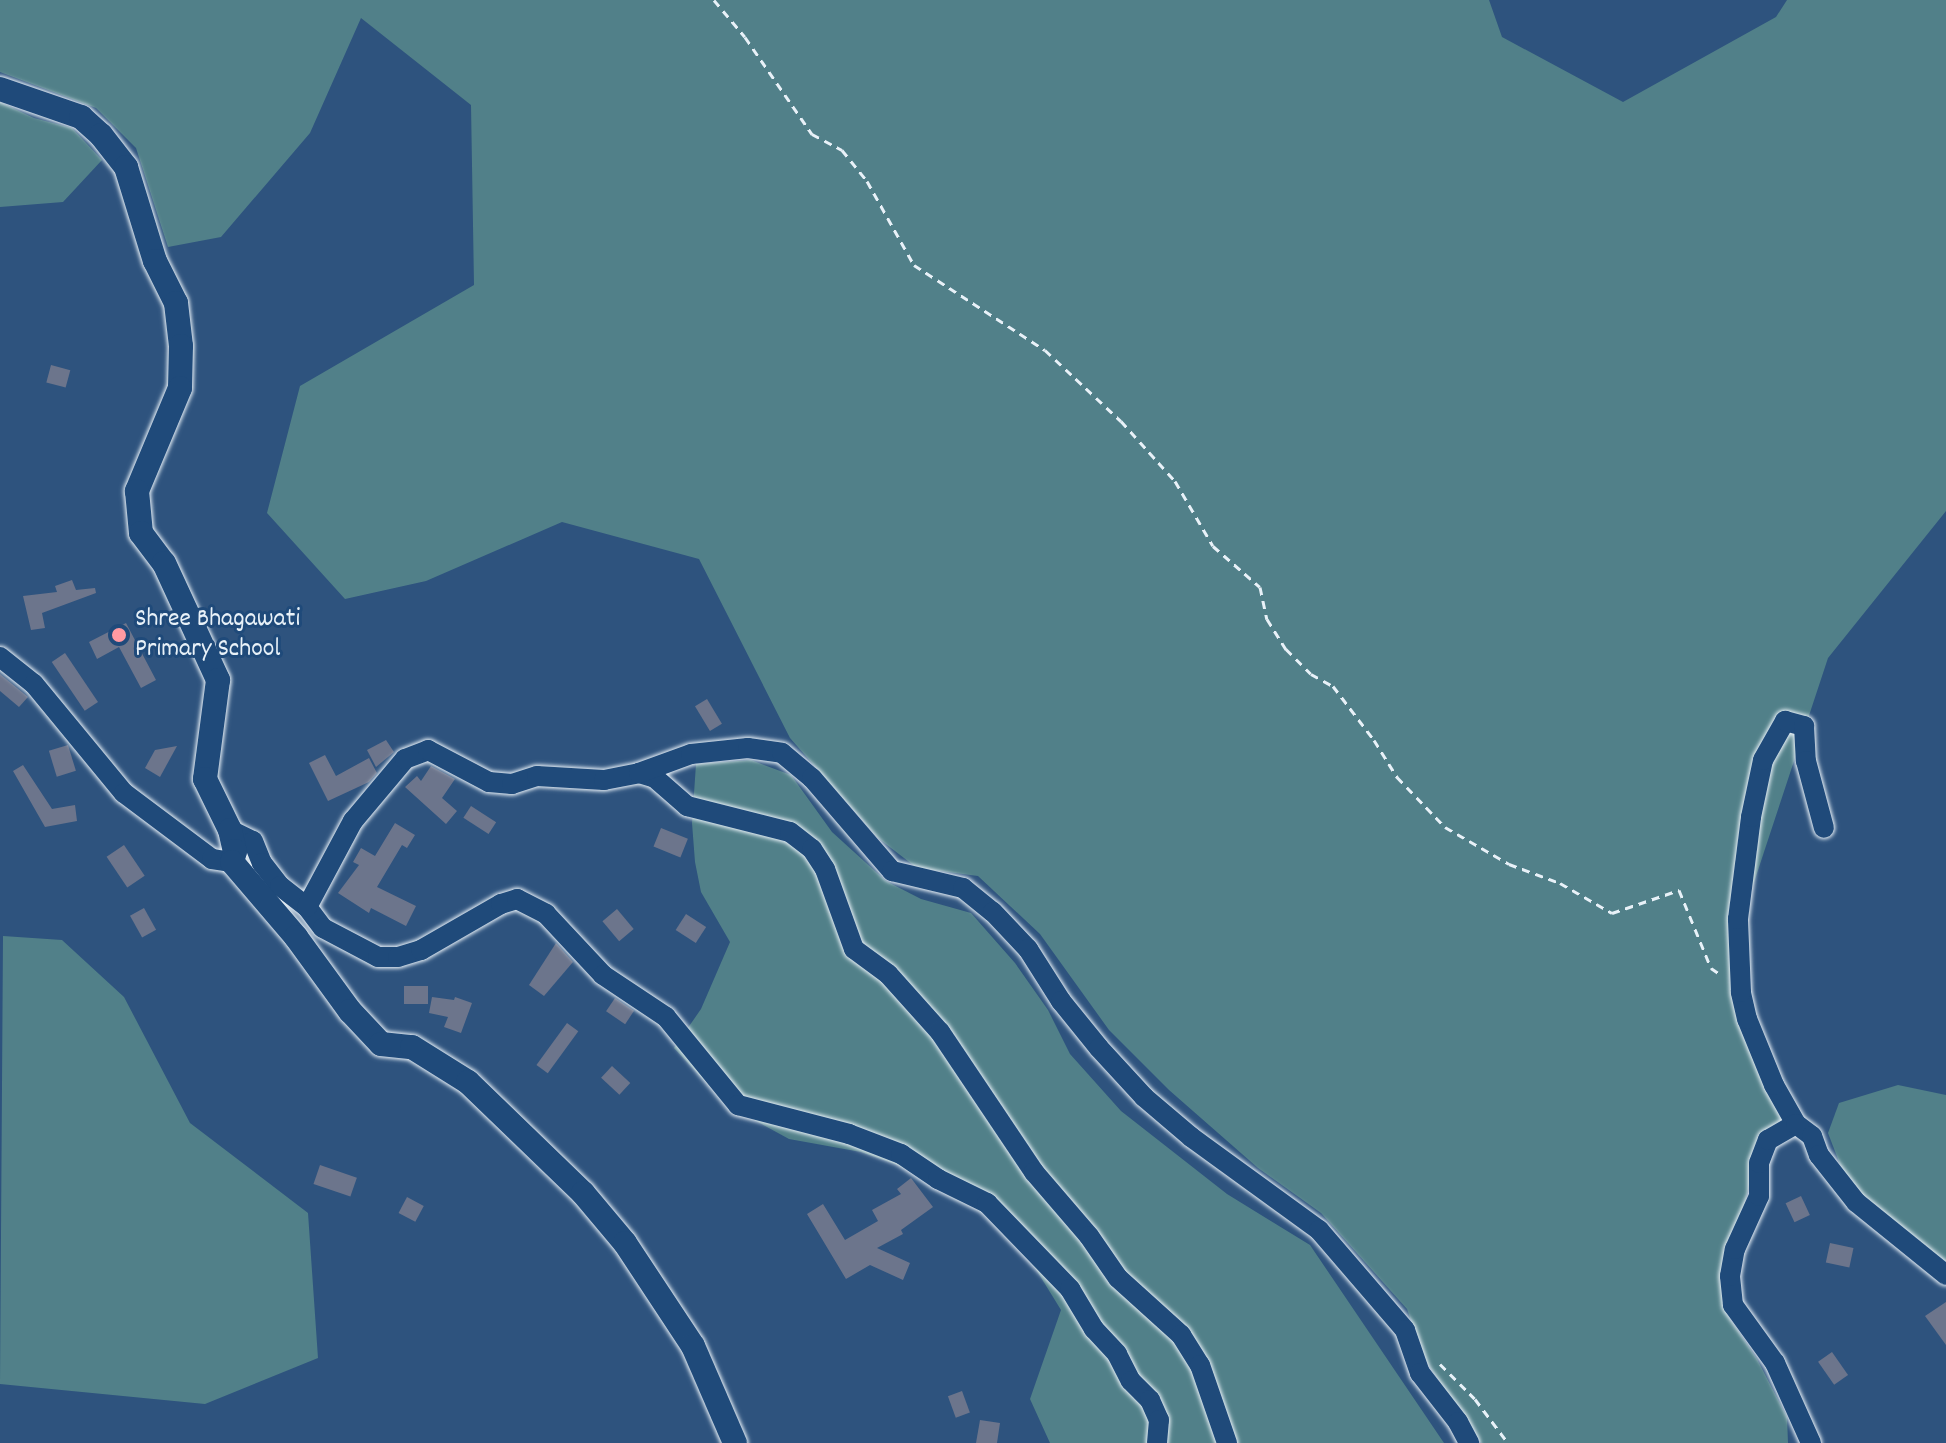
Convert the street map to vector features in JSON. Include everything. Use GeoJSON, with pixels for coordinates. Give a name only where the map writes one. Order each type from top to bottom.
{"type":"FeatureCollection","features":[{"type":"Feature","properties":{"kind":"street"},"geometry":{"type":"LineString","coordinates":[[0,89],[81,117],[101,135],[126,167],[155,261],[176,303],[181,346],[180,388],[137,491],[141,533],[164,563],[218,680],[205,779],[230,830],[235,851],[232,862]]}},
{"type":"Feature","properties":{"kind":"street"},"geometry":{"type":"LineString","coordinates":[[0,657],[34,684],[124,793],[212,859],[232,862],[296,937],[350,1011],[381,1044],[412,1047],[468,1082],[583,1193],[625,1243],[693,1346],[735,1443]]}},
{"type":"Feature","properties":{"kind":"street"},"geometry":{"type":"LineString","coordinates":[[1824,828],[1806,761],[1804,726],[1785,721],[1763,760],[1751,817],[1738,919],[1741,992],[1747,1019],[1774,1085],[1796,1124],[1812,1136],[1819,1155],[1856,1202],[1946,1275]]}},
{"type":"Feature","properties":{"kind":"street"},"geometry":{"type":"LineString","coordinates":[[307,907],[353,821],[405,759],[428,750],[489,782],[512,784],[537,776],[604,780],[639,773],[691,754],[748,748],[782,753],[812,778],[892,871],[963,888],[1028,949],[1061,1001],[1144,1097],[1202,1146],[1319,1230],[1405,1330],[1420,1373],[1458,1422],[1469,1443]]}},
{"type":"Feature","properties":{"kind":"street"},"geometry":{"type":"LineString","coordinates":[[639,773],[665,785],[687,806],[790,832],[812,849],[825,869],[854,949],[888,974],[940,1032],[1034,1172],[1089,1236],[1118,1278],[1181,1335],[1200,1365],[1227,1443]]}},
{"type":"Feature","properties":{"kind":"street"},"geometry":{"type":"LineString","coordinates":[[230,830],[253,841],[262,863],[280,886],[307,907],[323,928],[378,957],[398,957],[421,950],[501,904],[517,899],[546,914],[603,975],[666,1017],[738,1105],[849,1134],[901,1154],[938,1179],[987,1203],[1070,1289],[1094,1329],[1117,1354],[1131,1381],[1150,1400],[1159,1420],[1157,1443]]}},
{"type":"Feature","properties":{"kind":"street"},"geometry":{"type":"LineString","coordinates":[[1796,1124],[1768,1140],[1759,1163],[1759,1196],[1735,1249],[1730,1276],[1733,1305],[1775,1363],[1811,1443]]}},
{"type":"Feature","properties":{"kind":"path"},"geometry":{"type":"LineString","coordinates":[[714,0],[745,37],[812,134],[842,150],[867,181],[914,265],[1045,350],[1121,421],[1175,481],[1213,546],[1260,587],[1267,619],[1286,649],[1311,674],[1333,686],[1374,740],[1397,777],[1445,827],[1509,864],[1560,883],[1612,913],[1679,890],[1711,968],[1741,992]]}},
{"type":"Feature","properties":{"kind":"path"},"geometry":{"type":"LineString","coordinates":[[1435,1360],[1475,1399],[1508,1443]]}},
{"type":"Feature","properties":{"kind":"green space"},"geometry":{"type":"Polygon","coordinates":[[[0,0],[1489,0],[1502,37],[1623,102],[1776,17],[1787,0],[1946,0],[1946,511],[1828,658],[1731,952],[1787,1123],[1759,1136],[1741,1223],[1723,1268],[1724,1310],[1757,1359],[1787,1417],[1788,1443],[1481,1443],[1425,1360],[1407,1309],[1321,1213],[1258,1168],[1169,1090],[1109,1030],[1040,934],[978,876],[917,868],[878,838],[790,738],[699,559],[562,522],[426,581],[345,599],[267,513],[300,386],[474,285],[471,105],[361,18],[310,133],[221,237],[168,247],[136,148],[96,108],[0,72],[0,0]]]}},
{"type":"Feature","properties":{"kind":"green space"},"geometry":{"type":"Polygon","coordinates":[[[0,102],[34,118],[72,128],[102,160],[63,202],[0,207],[0,102]]]}},
{"type":"Feature","properties":{"kind":"green space"},"geometry":{"type":"Polygon","coordinates":[[[751,760],[791,775],[832,832],[886,881],[921,899],[971,913],[1015,963],[1048,1010],[1070,1054],[1121,1111],[1227,1194],[1310,1245],[1444,1443],[1050,1443],[1030,1399],[1061,1310],[1013,1232],[935,1183],[895,1164],[861,1152],[789,1139],[727,1105],[674,1048],[701,1009],[730,942],[701,892],[695,862],[692,823],[696,764],[751,760]]]}},
{"type":"Feature","properties":{"kind":"green space"},"geometry":{"type":"Polygon","coordinates":[[[3,936],[62,940],[124,997],[190,1123],[308,1213],[318,1358],[205,1404],[0,1384],[3,936]]]}},
{"type":"Feature","properties":{"kind":"green space"},"geometry":{"type":"Polygon","coordinates":[[[1898,1085],[1946,1095],[1946,1268],[1872,1208],[1841,1167],[1828,1133],[1839,1103],[1898,1085]]]}},
{"type":"Feature","properties":{"kind":"building"},"geometry":{"type":"Polygon","coordinates":[[[51,365],[70,370],[66,388],[46,382],[51,365]]]}},
{"type":"Feature","properties":{"kind":"building"},"geometry":{"type":"Polygon","coordinates":[[[72,580],[76,590],[95,588],[96,593],[42,613],[45,628],[31,630],[23,596],[57,592],[55,586],[72,580]]]}},
{"type":"Feature","properties":{"kind":"building"},"geometry":{"type":"Polygon","coordinates":[[[126,623],[156,680],[141,688],[119,647],[97,659],[89,642],[126,623]]]}},
{"type":"Feature","properties":{"kind":"building"},"geometry":{"type":"Polygon","coordinates":[[[65,653],[98,702],[85,711],[52,662],[65,653]]]}},
{"type":"Feature","properties":{"kind":"building"},"geometry":{"type":"Polygon","coordinates":[[[0,674],[28,697],[19,707],[0,691],[0,674]]]}},
{"type":"Feature","properties":{"kind":"building"},"geometry":{"type":"Polygon","coordinates":[[[707,699],[722,724],[710,731],[695,706],[707,699]]]}},
{"type":"Feature","properties":{"kind":"building"},"geometry":{"type":"Polygon","coordinates":[[[386,740],[394,752],[376,767],[367,750],[386,740]]]}},
{"type":"Feature","properties":{"kind":"building"},"geometry":{"type":"Polygon","coordinates":[[[68,745],[76,771],[57,777],[49,751],[68,745]]]}},
{"type":"Feature","properties":{"kind":"building"},"geometry":{"type":"Polygon","coordinates":[[[177,746],[160,777],[145,768],[155,750],[177,746]]]}},
{"type":"Feature","properties":{"kind":"building"},"geometry":{"type":"Polygon","coordinates":[[[325,755],[336,776],[369,758],[377,773],[369,782],[328,801],[309,763],[325,755]]]}},
{"type":"Feature","properties":{"kind":"building"},"geometry":{"type":"Polygon","coordinates":[[[23,765],[52,809],[75,805],[77,821],[45,827],[13,771],[23,765]]]}},
{"type":"Feature","properties":{"kind":"building"},"geometry":{"type":"Polygon","coordinates":[[[431,766],[455,779],[442,798],[457,811],[446,824],[405,787],[417,776],[421,781],[431,766]]]}},
{"type":"Feature","properties":{"kind":"building"},"geometry":{"type":"Polygon","coordinates":[[[471,806],[496,822],[489,834],[463,818],[471,806]]]}},
{"type":"Feature","properties":{"kind":"building"},"geometry":{"type":"Polygon","coordinates":[[[395,823],[415,835],[407,848],[402,845],[377,887],[416,906],[406,926],[371,908],[369,913],[338,893],[359,865],[353,862],[361,848],[375,856],[395,823]]]}},
{"type":"Feature","properties":{"kind":"building"},"geometry":{"type":"Polygon","coordinates":[[[661,828],[688,839],[680,857],[654,847],[661,828]]]}},
{"type":"Feature","properties":{"kind":"building"},"geometry":{"type":"Polygon","coordinates":[[[124,845],[145,876],[127,887],[107,857],[124,845]]]}},
{"type":"Feature","properties":{"kind":"building"},"geometry":{"type":"Polygon","coordinates":[[[144,908],[156,930],[142,938],[130,916],[144,908]]]}},
{"type":"Feature","properties":{"kind":"building"},"geometry":{"type":"Polygon","coordinates":[[[617,909],[634,929],[619,941],[602,921],[617,909]]]}},
{"type":"Feature","properties":{"kind":"building"},"geometry":{"type":"Polygon","coordinates":[[[686,914],[706,927],[696,943],[676,930],[686,914]]]}},
{"type":"Feature","properties":{"kind":"building"},"geometry":{"type":"Polygon","coordinates":[[[556,943],[573,962],[544,996],[529,985],[556,943]]]}},
{"type":"Feature","properties":{"kind":"building"},"geometry":{"type":"Polygon","coordinates":[[[404,986],[428,986],[428,1004],[404,1004],[404,986]]]}},
{"type":"Feature","properties":{"kind":"building"},"geometry":{"type":"Polygon","coordinates":[[[432,997],[454,1000],[455,997],[472,1003],[461,1033],[444,1027],[448,1017],[429,1013],[432,997]]]}},
{"type":"Feature","properties":{"kind":"building"},"geometry":{"type":"Polygon","coordinates":[[[615,998],[634,1011],[625,1024],[606,1011],[615,998]]]}},
{"type":"Feature","properties":{"kind":"building"},"geometry":{"type":"Polygon","coordinates":[[[567,1023],[578,1031],[548,1073],[536,1065],[567,1023]]]}},
{"type":"Feature","properties":{"kind":"building"},"geometry":{"type":"Polygon","coordinates":[[[612,1066],[630,1083],[619,1095],[601,1078],[612,1066]]]}},
{"type":"Feature","properties":{"kind":"building"},"geometry":{"type":"Polygon","coordinates":[[[320,1165],[357,1178],[350,1197],[313,1184],[320,1165]]]}},
{"type":"Feature","properties":{"kind":"building"},"geometry":{"type":"Polygon","coordinates":[[[911,1178],[933,1207],[901,1230],[903,1234],[877,1248],[910,1263],[903,1280],[870,1265],[846,1279],[807,1214],[823,1204],[845,1240],[878,1221],[872,1210],[901,1194],[897,1189],[911,1178]]]}},
{"type":"Feature","properties":{"kind":"building"},"geometry":{"type":"Polygon","coordinates":[[[1801,1196],[1810,1215],[1794,1222],[1786,1203],[1801,1196]]]}},
{"type":"Feature","properties":{"kind":"building"},"geometry":{"type":"Polygon","coordinates":[[[407,1197],[424,1206],[415,1222],[399,1213],[407,1197]]]}},
{"type":"Feature","properties":{"kind":"building"},"geometry":{"type":"Polygon","coordinates":[[[1830,1243],[1853,1248],[1849,1268],[1826,1263],[1830,1243]]]}},
{"type":"Feature","properties":{"kind":"building"},"geometry":{"type":"Polygon","coordinates":[[[1946,1302],[1946,1345],[1925,1316],[1946,1302]]]}},
{"type":"Feature","properties":{"kind":"building"},"geometry":{"type":"Polygon","coordinates":[[[1832,1352],[1848,1375],[1834,1385],[1818,1362],[1832,1352]]]}},
{"type":"Feature","properties":{"kind":"building"},"geometry":{"type":"Polygon","coordinates":[[[962,1391],[970,1413],[956,1418],[948,1396],[962,1391]]]}},
{"type":"Feature","properties":{"kind":"building"},"geometry":{"type":"Polygon","coordinates":[[[980,1420],[1000,1423],[997,1443],[976,1443],[980,1420]]]}},
{"type":"Feature","properties":{"kind":"place","name":"Shree Bhagawati Primary School"},"geometry":{"type":"Point","coordinates":[119,635]}}]}
